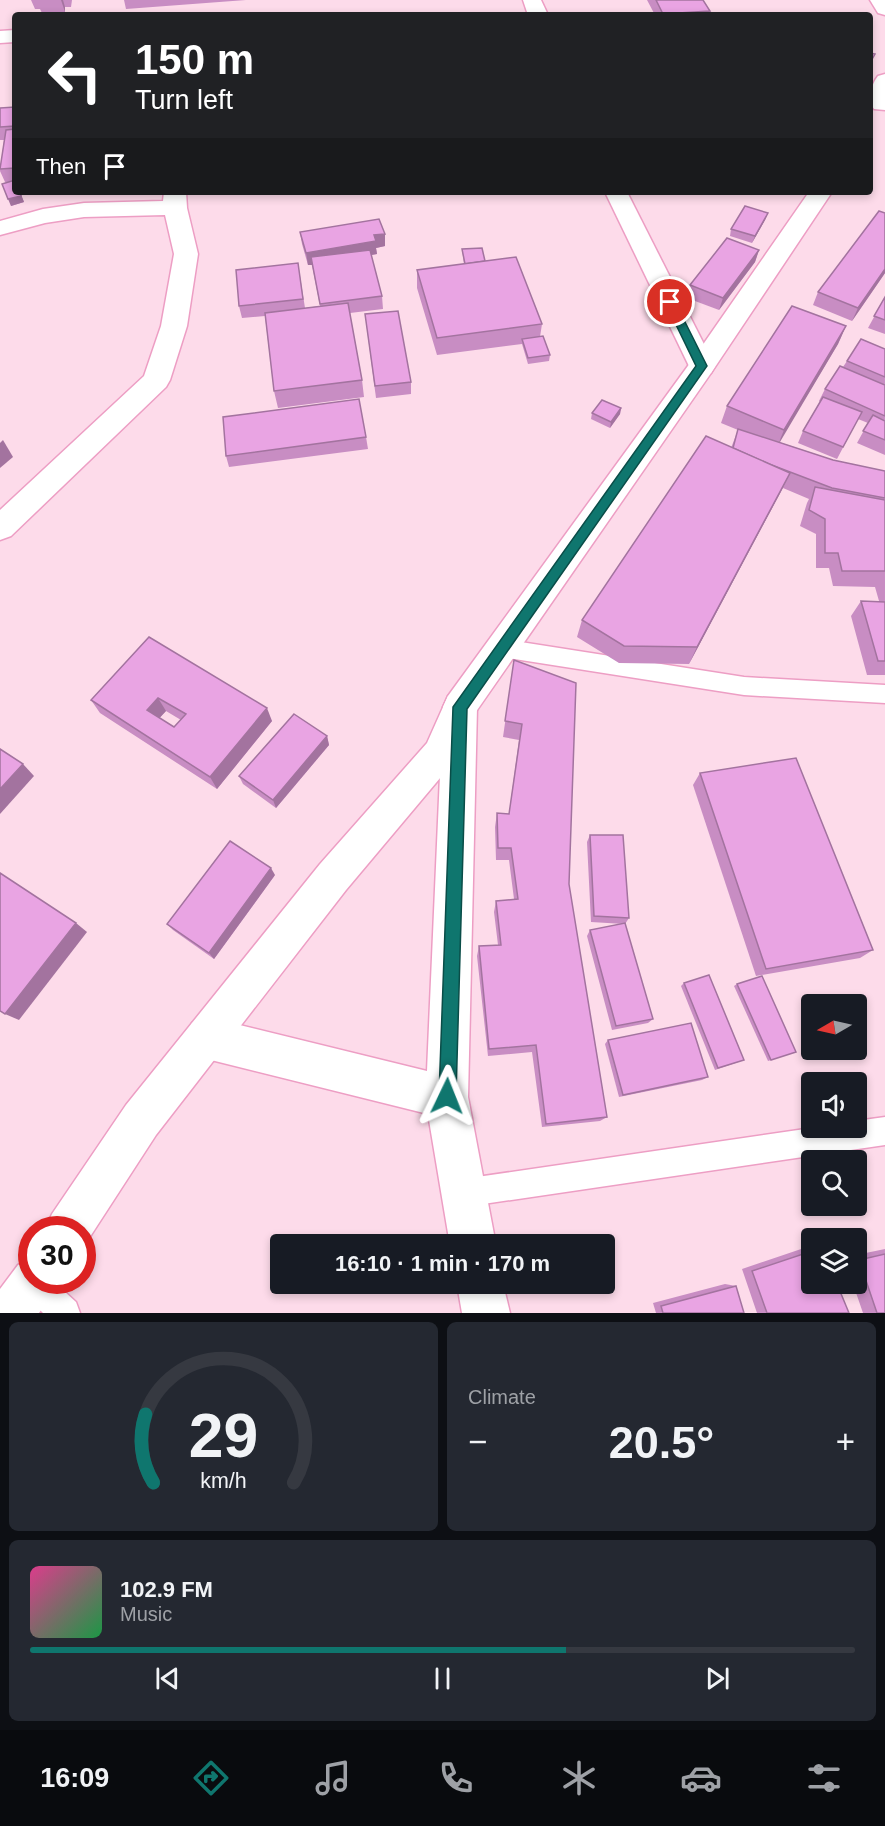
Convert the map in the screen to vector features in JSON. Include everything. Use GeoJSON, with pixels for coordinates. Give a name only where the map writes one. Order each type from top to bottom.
{"type":"FeatureCollection","features":[{"type":"Feature","properties":{"kind":"street"},"geometry":{"type":"LineString","coordinates":[[879,0],[885,9]]}},
{"type":"Feature","properties":{"kind":"street"},"geometry":{"type":"LineString","coordinates":[[879,109],[881,90],[885,81]]}},
{"type":"Feature","properties":{"kind":"street"},"geometry":{"type":"LineString","coordinates":[[617,195],[702,366]]}},
{"type":"Feature","properties":{"kind":"street"},"geometry":{"type":"LineString","coordinates":[[77,1216],[141,1120],[333,877],[439,754],[460,707],[702,366],[819,195]]}},
{"type":"Feature","properties":{"kind":"street"},"geometry":{"type":"LineString","coordinates":[[0,228],[43,216],[175,200],[186,254],[174,326],[156,380],[0,528]]}},
{"type":"Feature","properties":{"kind":"street"},"geometry":{"type":"LineString","coordinates":[[460,707],[447,1096],[471,1234]]}},
{"type":"Feature","properties":{"kind":"street"},"geometry":{"type":"LineString","coordinates":[[207,1038],[447,1096]]}},
{"type":"Feature","properties":{"kind":"street"},"geometry":{"type":"LineString","coordinates":[[482,1294],[486,1313]]}},
{"type":"Feature","properties":{"kind":"lane"},"geometry":{"type":"LineString","coordinates":[[501,648],[744,686],[885,694]]}},
{"type":"Feature","properties":{"kind":"lane"},"geometry":{"type":"LineString","coordinates":[[463,1193],[885,1131]]}},
{"type":"Feature","properties":{"kind":"building"},"geometry":{"type":"Polygon","coordinates":[[[656,0],[703,0],[710,11],[694,12],[662,12],[656,0]]]}},
{"type":"Feature","properties":{"kind":"building"},"geometry":{"type":"Polygon","coordinates":[[[12,107],[12,126],[0,127],[0,108],[12,107]]]}},
{"type":"Feature","properties":{"kind":"building"},"geometry":{"type":"Polygon","coordinates":[[[12,129],[12,168],[0,169],[6,130],[12,129]]]}},
{"type":"Feature","properties":{"kind":"building"},"geometry":{"type":"Polygon","coordinates":[[[12,181],[12,195],[21,196],[8,199],[2,184],[12,181]]]}},
{"type":"Feature","properties":{"kind":"building"},"geometry":{"type":"Polygon","coordinates":[[[745,206],[768,213],[755,236],[731,229],[745,206]]]}},
{"type":"Feature","properties":{"kind":"building"},"geometry":{"type":"Polygon","coordinates":[[[879,211],[885,213],[885,269],[858,308],[818,292],[879,211]]]}},
{"type":"Feature","properties":{"kind":"building"},"geometry":{"type":"Polygon","coordinates":[[[379,219],[385,234],[374,235],[376,241],[306,253],[300,232],[379,219]]]}},
{"type":"Feature","properties":{"kind":"building"},"geometry":{"type":"Polygon","coordinates":[[[727,238],[759,250],[723,298],[690,285],[727,238]]]}},
{"type":"Feature","properties":{"kind":"building"},"geometry":{"type":"Polygon","coordinates":[[[482,248],[485,261],[465,264],[462,249],[482,248]]]}},
{"type":"Feature","properties":{"kind":"building"},"geometry":{"type":"Polygon","coordinates":[[[370,250],[382,296],[320,304],[311,257],[370,250]]]}},
{"type":"Feature","properties":{"kind":"building"},"geometry":{"type":"Polygon","coordinates":[[[516,257],[542,324],[437,338],[417,270],[516,257]]]}},
{"type":"Feature","properties":{"kind":"building"},"geometry":{"type":"Polygon","coordinates":[[[298,263],[303,299],[239,306],[236,270],[298,263]]]}},
{"type":"Feature","properties":{"kind":"building"},"geometry":{"type":"Polygon","coordinates":[[[885,297],[885,320],[874,316],[885,297]]]}},
{"type":"Feature","properties":{"kind":"building"},"geometry":{"type":"Polygon","coordinates":[[[348,303],[362,380],[274,391],[265,313],[348,303]]]}},
{"type":"Feature","properties":{"kind":"building"},"geometry":{"type":"Polygon","coordinates":[[[792,306],[846,326],[784,430],[727,406],[792,306]]]}},
{"type":"Feature","properties":{"kind":"building"},"geometry":{"type":"Polygon","coordinates":[[[398,311],[411,382],[375,386],[365,314],[398,311]]]}},
{"type":"Feature","properties":{"kind":"building"},"geometry":{"type":"Polygon","coordinates":[[[543,336],[550,355],[528,358],[522,339],[543,336]]]}},
{"type":"Feature","properties":{"kind":"building"},"geometry":{"type":"Polygon","coordinates":[[[861,339],[885,349],[885,377],[847,361],[861,339]]]}},
{"type":"Feature","properties":{"kind":"building"},"geometry":{"type":"Polygon","coordinates":[[[840,366],[885,385],[885,416],[825,389],[840,366]]]}},
{"type":"Feature","properties":{"kind":"building"},"geometry":{"type":"Polygon","coordinates":[[[823,397],[862,412],[843,447],[803,431],[823,397]]]}},
{"type":"Feature","properties":{"kind":"building"},"geometry":{"type":"Polygon","coordinates":[[[359,399],[366,437],[226,456],[223,417],[359,399]]]}},
{"type":"Feature","properties":{"kind":"building"},"geometry":{"type":"Polygon","coordinates":[[[602,400],[621,408],[611,422],[592,413],[602,400]]]}},
{"type":"Feature","properties":{"kind":"building"},"geometry":{"type":"Polygon","coordinates":[[[873,415],[885,421],[885,440],[863,431],[873,415]]]}},
{"type":"Feature","properties":{"kind":"building"},"geometry":{"type":"Polygon","coordinates":[[[738,429],[833,460],[885,471],[885,498],[832,488],[733,448],[738,429]]]}},
{"type":"Feature","properties":{"kind":"building"},"geometry":{"type":"Polygon","coordinates":[[[706,436],[790,473],[697,647],[624,646],[582,620],[706,436]]]}},
{"type":"Feature","properties":{"kind":"building"},"geometry":{"type":"Polygon","coordinates":[[[815,487],[885,500],[885,571],[842,571],[838,553],[825,553],[825,519],[809,510],[815,487]]]}},
{"type":"Feature","properties":{"kind":"building"},"geometry":{"type":"Polygon","coordinates":[[[861,601],[885,602],[885,661],[878,661],[861,601]]]}},
{"type":"Feature","properties":{"kind":"building"},"geometry":{"type":"Polygon","coordinates":[[[149,637],[267,708],[210,777],[91,700],[149,637]],[[158,698],[147,710],[174,727],[186,714],[158,698]]]}},
{"type":"Feature","properties":{"kind":"building"},"geometry":{"type":"Polygon","coordinates":[[[514,660],[576,683],[569,884],[607,1117],[546,1124],[536,1045],[489,1049],[479,946],[501,945],[496,901],[518,899],[511,848],[498,848],[497,813],[509,814],[522,724],[505,721],[514,660]]]}},
{"type":"Feature","properties":{"kind":"building"},"geometry":{"type":"Polygon","coordinates":[[[294,714],[327,736],[273,800],[239,776],[294,714]]]}},
{"type":"Feature","properties":{"kind":"building"},"geometry":{"type":"Polygon","coordinates":[[[0,749],[23,764],[0,789],[0,749]]]}},
{"type":"Feature","properties":{"kind":"building"},"geometry":{"type":"Polygon","coordinates":[[[796,758],[873,950],[766,969],[700,773],[796,758]]]}},
{"type":"Feature","properties":{"kind":"building"},"geometry":{"type":"Polygon","coordinates":[[[590,835],[623,835],[629,918],[594,916],[590,835]]]}},
{"type":"Feature","properties":{"kind":"building"},"geometry":{"type":"Polygon","coordinates":[[[230,841],[271,868],[209,953],[167,924],[230,841]]]}},
{"type":"Feature","properties":{"kind":"building"},"geometry":{"type":"Polygon","coordinates":[[[0,873],[76,923],[5,1014],[0,1011],[0,873]]]}},
{"type":"Feature","properties":{"kind":"building"},"geometry":{"type":"Polygon","coordinates":[[[625,923],[653,1019],[616,1026],[590,930],[625,923]]]}},
{"type":"Feature","properties":{"kind":"building"},"geometry":{"type":"Polygon","coordinates":[[[709,975],[744,1060],[718,1068],[684,983],[709,975]]]}},
{"type":"Feature","properties":{"kind":"building"},"geometry":{"type":"Polygon","coordinates":[[[762,976],[796,1052],[771,1060],[737,984],[762,976]]]}},
{"type":"Feature","properties":{"kind":"building"},"geometry":{"type":"Polygon","coordinates":[[[691,1023],[708,1077],[623,1095],[608,1040],[691,1023]]]}},
{"type":"Feature","properties":{"kind":"building"},"geometry":{"type":"Polygon","coordinates":[[[885,1254],[885,1313],[877,1313],[867,1284],[867,1258],[885,1254]]]}},
{"type":"Feature","properties":{"kind":"building"},"geometry":{"type":"Polygon","coordinates":[[[801,1255],[801,1294],[841,1294],[849,1313],[767,1313],[752,1271],[801,1255]]]}},
{"type":"Feature","properties":{"kind":"building"},"geometry":{"type":"Polygon","coordinates":[[[736,1286],[744,1313],[663,1313],[661,1306],[736,1286]]]}},
{"type":"Feature","properties":{"kind":"route"},"geometry":{"type":"LineString","coordinates":[[447,1096],[460,707],[702,366],[670,302]]}}]}
